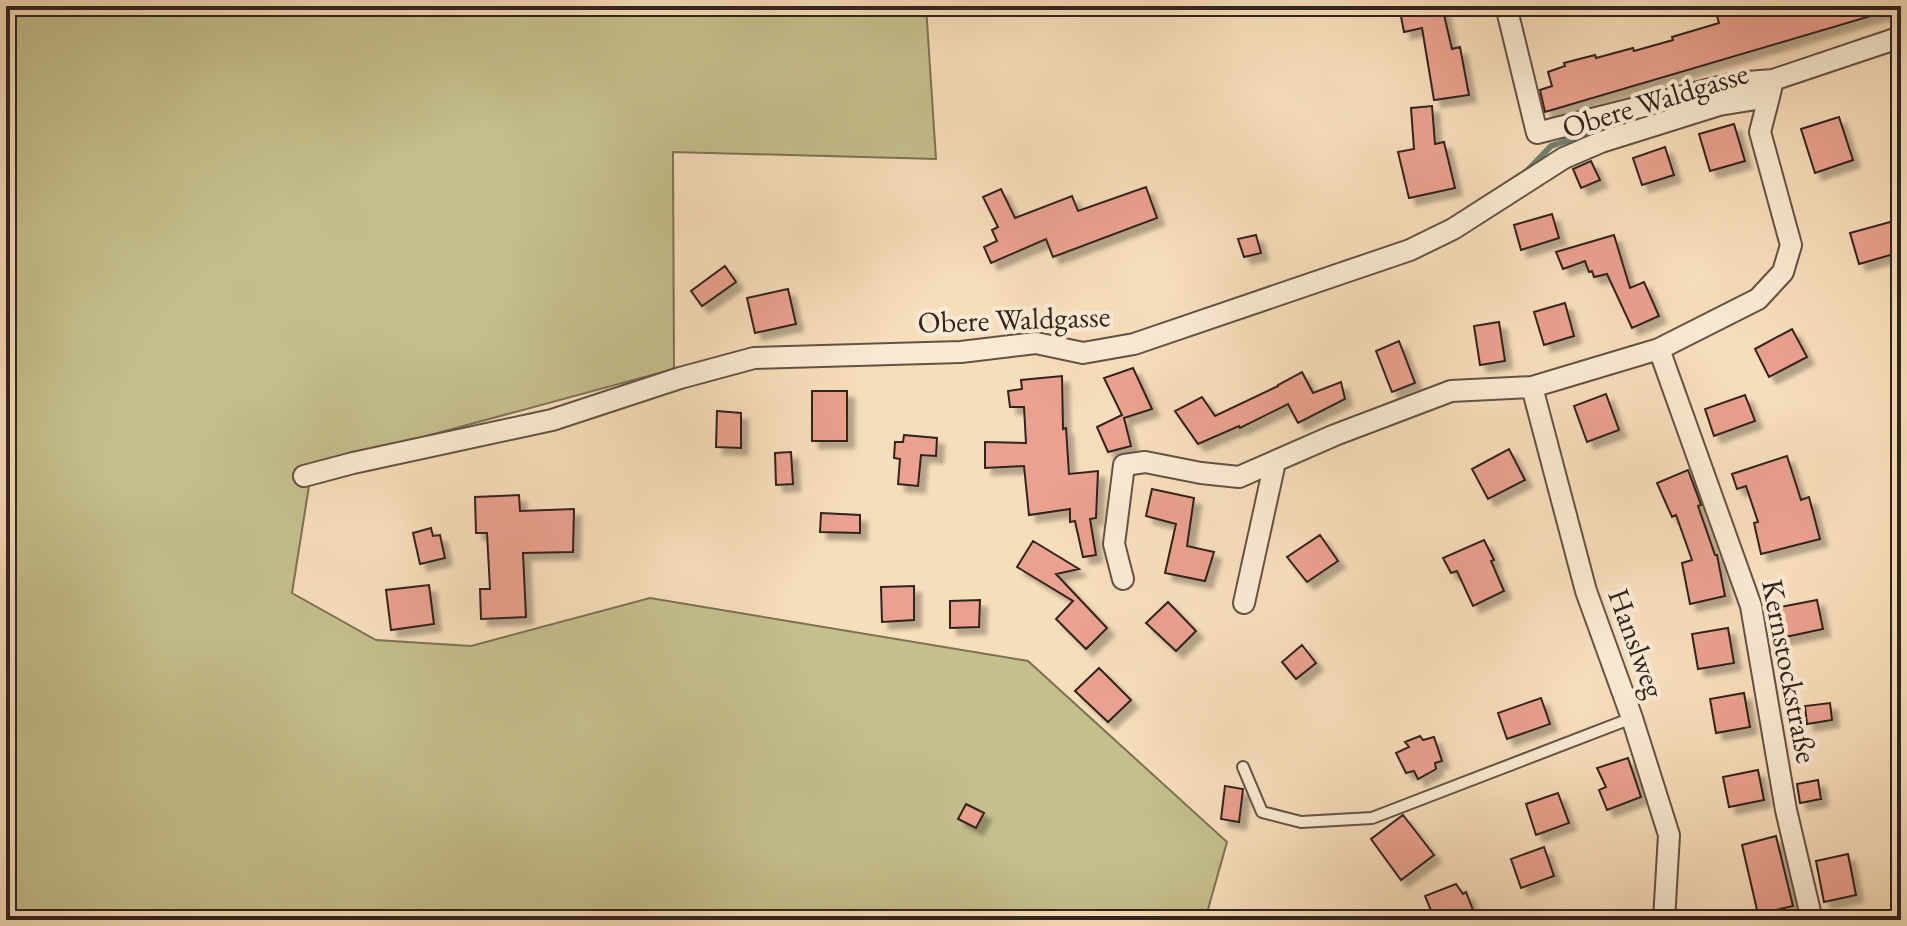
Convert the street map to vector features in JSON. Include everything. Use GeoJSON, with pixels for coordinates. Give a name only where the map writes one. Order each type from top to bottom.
{"type":"FeatureCollection","features":[{"type":"Feature","properties":{"kind":"street","name":"Obere Waldgasse"},"geometry":{"type":"LineString","coordinates":[[1506,6],[1537,133],[1735,83],[1771,88]]}},
{"type":"Feature","properties":{"kind":"street","name":"Obere Waldgasse"},"geometry":{"type":"LineString","coordinates":[[304,476],[552,420],[680,378],[754,358],[961,352],[1036,343],[1083,353],[1134,344],[1410,250],[1453,229],[1564,158],[1601,142],[1771,88],[1901,37]]}},
{"type":"Feature","properties":{"kind":"street"},"geometry":{"type":"LineString","coordinates":[[1123,579],[1114,544],[1124,465],[1145,462],[1239,477],[1335,435],[1451,391],[1532,387],[1659,349],[1758,299],[1783,272],[1791,245],[1760,132],[1771,88]]}},
{"type":"Feature","properties":{"kind":"street","name":"Kernstockstraße"},"geometry":{"type":"LineString","coordinates":[[1659,349],[1751,606],[1786,810],[1812,920]]}},
{"type":"Feature","properties":{"kind":"street","name":"Hanslweg"},"geometry":{"type":"LineString","coordinates":[[1532,387],[1586,591],[1632,718],[1669,835],[1664,920]]}},
{"type":"Feature","properties":{"kind":"street"},"geometry":{"type":"LineString","coordinates":[[1244,603],[1275,462]]}},
{"type":"Feature","properties":{"kind":"lane"},"geometry":{"type":"LineString","coordinates":[[1243,767],[1262,812],[1301,822],[1372,818],[1632,718]]}},
{"type":"Feature","properties":{"kind":"shaded area"},"geometry":{"type":"Polygon","coordinates":[[[6,6],[926,6],[936,159],[673,152],[674,369],[312,467],[292,593],[376,640],[471,646],[650,598],[1028,661],[1227,842],[1205,920],[6,920],[6,6]]]}},
{"type":"Feature","properties":{"kind":"building"},"geometry":{"type":"Polygon","coordinates":[[[1399,6],[1442,6],[1452,49],[1460,47],[1469,95],[1434,100],[1422,28],[1404,32],[1399,6]]]}},
{"type":"Feature","properties":{"kind":"building"},"geometry":{"type":"Polygon","coordinates":[[[1714,6],[1741,6],[1742,11],[1761,6],[1891,6],[1891,10],[1545,112],[1540,90],[1552,86],[1548,72],[1565,66],[1564,63],[1633,48],[1634,51],[1719,23],[1714,6]]]}},
{"type":"Feature","properties":{"kind":"building"},"geometry":{"type":"Polygon","coordinates":[[[1432,106],[1435,144],[1444,142],[1455,188],[1409,198],[1398,152],[1414,149],[1411,108],[1432,106]]]}},
{"type":"Feature","properties":{"kind":"building"},"geometry":{"type":"Polygon","coordinates":[[[1839,117],[1853,160],[1815,173],[1801,129],[1839,117]]]}},
{"type":"Feature","properties":{"kind":"building"},"geometry":{"type":"Polygon","coordinates":[[[1734,124],[1745,161],[1710,171],[1699,134],[1734,124]]]}},
{"type":"Feature","properties":{"kind":"building"},"geometry":{"type":"Polygon","coordinates":[[[1665,147],[1674,175],[1642,185],[1633,158],[1665,147]]]}},
{"type":"Feature","properties":{"kind":"building"},"geometry":{"type":"Polygon","coordinates":[[[1591,161],[1600,180],[1581,188],[1573,169],[1591,161]]]}},
{"type":"Feature","properties":{"kind":"building"},"geometry":{"type":"Polygon","coordinates":[[[1146,187],[1157,218],[1053,257],[1046,239],[991,263],[984,247],[997,241],[992,230],[998,227],[983,197],[1001,189],[1015,218],[1072,196],[1078,211],[1146,187]]]}},
{"type":"Feature","properties":{"kind":"building"},"geometry":{"type":"Polygon","coordinates":[[[1552,214],[1559,238],[1521,250],[1514,225],[1552,214]]]}},
{"type":"Feature","properties":{"kind":"building"},"geometry":{"type":"Polygon","coordinates":[[[1901,219],[1901,252],[1859,264],[1850,233],[1901,219]]]}},
{"type":"Feature","properties":{"kind":"building"},"geometry":{"type":"Polygon","coordinates":[[[1256,235],[1261,253],[1244,257],[1238,239],[1256,235]]]}},
{"type":"Feature","properties":{"kind":"building"},"geometry":{"type":"Polygon","coordinates":[[[1614,235],[1630,288],[1644,282],[1659,316],[1632,328],[1607,274],[1594,277],[1585,261],[1563,269],[1556,252],[1614,235]]]}},
{"type":"Feature","properties":{"kind":"building"},"geometry":{"type":"Polygon","coordinates":[[[725,266],[736,282],[702,306],[691,291],[725,266]]]}},
{"type":"Feature","properties":{"kind":"building"},"geometry":{"type":"Polygon","coordinates":[[[788,289],[796,324],[755,333],[747,298],[788,289]]]}},
{"type":"Feature","properties":{"kind":"building"},"geometry":{"type":"Polygon","coordinates":[[[1565,303],[1574,336],[1544,345],[1534,312],[1565,303]]]}},
{"type":"Feature","properties":{"kind":"building"},"geometry":{"type":"Polygon","coordinates":[[[1499,322],[1505,361],[1480,365],[1474,326],[1499,322]]]}},
{"type":"Feature","properties":{"kind":"building"},"geometry":{"type":"Polygon","coordinates":[[[1792,329],[1807,357],[1769,377],[1755,349],[1792,329]]]}},
{"type":"Feature","properties":{"kind":"building"},"geometry":{"type":"Polygon","coordinates":[[[1399,341],[1415,383],[1392,392],[1376,351],[1399,341]]]}},
{"type":"Feature","properties":{"kind":"building"},"geometry":{"type":"Polygon","coordinates":[[[1133,368],[1152,409],[1124,418],[1131,446],[1108,452],[1097,427],[1122,415],[1104,378],[1133,368]]]}},
{"type":"Feature","properties":{"kind":"building"},"geometry":{"type":"Polygon","coordinates":[[[1302,372],[1313,393],[1341,382],[1345,399],[1298,423],[1288,404],[1240,428],[1198,444],[1175,411],[1202,397],[1215,416],[1302,372]]]}},
{"type":"Feature","properties":{"kind":"building"},"geometry":{"type":"Polygon","coordinates":[[[1062,376],[1063,429],[1066,428],[1069,474],[1098,471],[1096,518],[1090,519],[1096,555],[1083,557],[1075,521],[1070,522],[1070,509],[1029,515],[1024,466],[985,468],[985,442],[1026,443],[1024,407],[1010,407],[1008,391],[1022,389],[1021,380],[1062,376]]]}},
{"type":"Feature","properties":{"kind":"building"},"geometry":{"type":"Polygon","coordinates":[[[812,391],[847,391],[847,441],[812,441],[812,391]]]}},
{"type":"Feature","properties":{"kind":"building"},"geometry":{"type":"Polygon","coordinates":[[[1606,394],[1619,430],[1587,442],[1574,406],[1606,394]]]}},
{"type":"Feature","properties":{"kind":"building"},"geometry":{"type":"Polygon","coordinates":[[[1745,395],[1755,421],[1714,436],[1705,409],[1745,395]]]}},
{"type":"Feature","properties":{"kind":"building"},"geometry":{"type":"Polygon","coordinates":[[[717,411],[741,413],[741,448],[716,447],[717,411]]]}},
{"type":"Feature","properties":{"kind":"building"},"geometry":{"type":"Polygon","coordinates":[[[904,435],[937,438],[936,456],[921,455],[918,486],[898,484],[900,459],[894,458],[895,442],[903,442],[904,435]]]}},
{"type":"Feature","properties":{"kind":"building"},"geometry":{"type":"Polygon","coordinates":[[[1509,449],[1525,480],[1488,499],[1472,469],[1509,449]]]}},
{"type":"Feature","properties":{"kind":"building"},"geometry":{"type":"Polygon","coordinates":[[[791,452],[793,484],[776,485],[775,453],[791,452]]]}},
{"type":"Feature","properties":{"kind":"building"},"geometry":{"type":"Polygon","coordinates":[[[1787,456],[1801,500],[1809,497],[1820,539],[1761,554],[1754,523],[1758,522],[1746,486],[1737,489],[1732,474],[1787,456]]]}},
{"type":"Feature","properties":{"kind":"building"},"geometry":{"type":"Polygon","coordinates":[[[1688,470],[1717,555],[1725,596],[1690,604],[1682,563],[1692,560],[1676,515],[1672,517],[1657,483],[1688,470]]]}},
{"type":"Feature","properties":{"kind":"building"},"geometry":{"type":"Polygon","coordinates":[[[1152,489],[1194,498],[1187,546],[1214,552],[1205,581],[1165,573],[1176,524],[1146,516],[1152,489]]]}},
{"type":"Feature","properties":{"kind":"building"},"geometry":{"type":"Polygon","coordinates":[[[519,495],[520,511],[574,509],[573,552],[523,553],[526,617],[481,619],[480,589],[490,589],[487,533],[476,533],[475,497],[519,495]]]}},
{"type":"Feature","properties":{"kind":"building"},"geometry":{"type":"Polygon","coordinates":[[[821,513],[860,515],[860,533],[820,532],[821,513]]]}},
{"type":"Feature","properties":{"kind":"building"},"geometry":{"type":"Polygon","coordinates":[[[431,528],[433,536],[440,535],[445,558],[420,564],[413,533],[431,528]]]}},
{"type":"Feature","properties":{"kind":"building"},"geometry":{"type":"Polygon","coordinates":[[[1320,535],[1338,561],[1307,582],[1287,557],[1320,535]]]}},
{"type":"Feature","properties":{"kind":"building"},"geometry":{"type":"Polygon","coordinates":[[[1484,540],[1504,591],[1473,606],[1457,571],[1451,573],[1443,558],[1484,540]]]}},
{"type":"Feature","properties":{"kind":"building"},"geometry":{"type":"Polygon","coordinates":[[[1033,541],[1079,569],[1056,574],[1107,628],[1086,649],[1056,619],[1073,601],[1017,567],[1033,541]]]}},
{"type":"Feature","properties":{"kind":"building"},"geometry":{"type":"Polygon","coordinates":[[[429,585],[434,624],[391,630],[386,590],[429,585]]]}},
{"type":"Feature","properties":{"kind":"building"},"geometry":{"type":"Polygon","coordinates":[[[914,586],[914,620],[882,622],[881,587],[914,586]]]}},
{"type":"Feature","properties":{"kind":"building"},"geometry":{"type":"Polygon","coordinates":[[[980,600],[979,627],[950,628],[950,601],[980,600]]]}},
{"type":"Feature","properties":{"kind":"building"},"geometry":{"type":"Polygon","coordinates":[[[1817,600],[1823,629],[1776,639],[1770,609],[1817,600]]]}},
{"type":"Feature","properties":{"kind":"building"},"geometry":{"type":"Polygon","coordinates":[[[1168,602],[1196,631],[1176,651],[1146,623],[1168,602]]]}},
{"type":"Feature","properties":{"kind":"building"},"geometry":{"type":"Polygon","coordinates":[[[1728,628],[1734,663],[1698,669],[1692,634],[1728,628]]]}},
{"type":"Feature","properties":{"kind":"building"},"geometry":{"type":"Polygon","coordinates":[[[1302,645],[1316,663],[1296,679],[1282,662],[1302,645]]]}},
{"type":"Feature","properties":{"kind":"building"},"geometry":{"type":"Polygon","coordinates":[[[1099,668],[1131,700],[1108,722],[1075,691],[1099,668]]]}},
{"type":"Feature","properties":{"kind":"building"},"geometry":{"type":"Polygon","coordinates":[[[1744,693],[1750,727],[1716,733],[1710,699],[1744,693]]]}},
{"type":"Feature","properties":{"kind":"building"},"geometry":{"type":"Polygon","coordinates":[[[1541,698],[1550,724],[1507,739],[1498,713],[1541,698]]]}},
{"type":"Feature","properties":{"kind":"building"},"geometry":{"type":"Polygon","coordinates":[[[1830,703],[1832,720],[1807,724],[1805,706],[1830,703]]]}},
{"type":"Feature","properties":{"kind":"building"},"geometry":{"type":"Polygon","coordinates":[[[1420,736],[1423,740],[1434,737],[1442,761],[1435,763],[1436,769],[1418,779],[1414,771],[1406,773],[1396,753],[1409,747],[1405,742],[1420,736]]]}},
{"type":"Feature","properties":{"kind":"building"},"geometry":{"type":"Polygon","coordinates":[[[1628,758],[1641,797],[1607,810],[1599,790],[1606,787],[1597,768],[1628,758]]]}},
{"type":"Feature","properties":{"kind":"building"},"geometry":{"type":"Polygon","coordinates":[[[1758,770],[1764,800],[1729,807],[1723,777],[1758,770]]]}},
{"type":"Feature","properties":{"kind":"building"},"geometry":{"type":"Polygon","coordinates":[[[1818,780],[1821,799],[1800,803],[1797,784],[1818,780]]]}},
{"type":"Feature","properties":{"kind":"building"},"geometry":{"type":"Polygon","coordinates":[[[1225,786],[1243,789],[1239,822],[1221,819],[1225,786]]]}},
{"type":"Feature","properties":{"kind":"building"},"geometry":{"type":"Polygon","coordinates":[[[1558,793],[1569,823],[1536,835],[1526,804],[1558,793]]]}},
{"type":"Feature","properties":{"kind":"building"},"geometry":{"type":"Polygon","coordinates":[[[966,804],[984,813],[976,828],[958,819],[966,804]]]}},
{"type":"Feature","properties":{"kind":"building"},"geometry":{"type":"Polygon","coordinates":[[[1403,815],[1434,855],[1401,880],[1371,839],[1403,815]]]}},
{"type":"Feature","properties":{"kind":"building"},"geometry":{"type":"Polygon","coordinates":[[[1776,836],[1793,906],[1758,914],[1742,845],[1776,836]]]}},
{"type":"Feature","properties":{"kind":"building"},"geometry":{"type":"Polygon","coordinates":[[[1544,847],[1554,876],[1521,888],[1511,859],[1544,847]]]}},
{"type":"Feature","properties":{"kind":"building"},"geometry":{"type":"Polygon","coordinates":[[[1848,854],[1856,895],[1824,902],[1816,861],[1848,854]]]}},
{"type":"Feature","properties":{"kind":"building"},"geometry":{"type":"Polygon","coordinates":[[[1456,884],[1463,894],[1466,892],[1473,910],[1447,920],[1435,920],[1425,896],[1456,884]]]}},
{"type":"Feature","properties":{"kind":"waterway"},"geometry":{"type":"LineString","coordinates":[[1524,174],[1551,146],[1634,122]]}}]}
